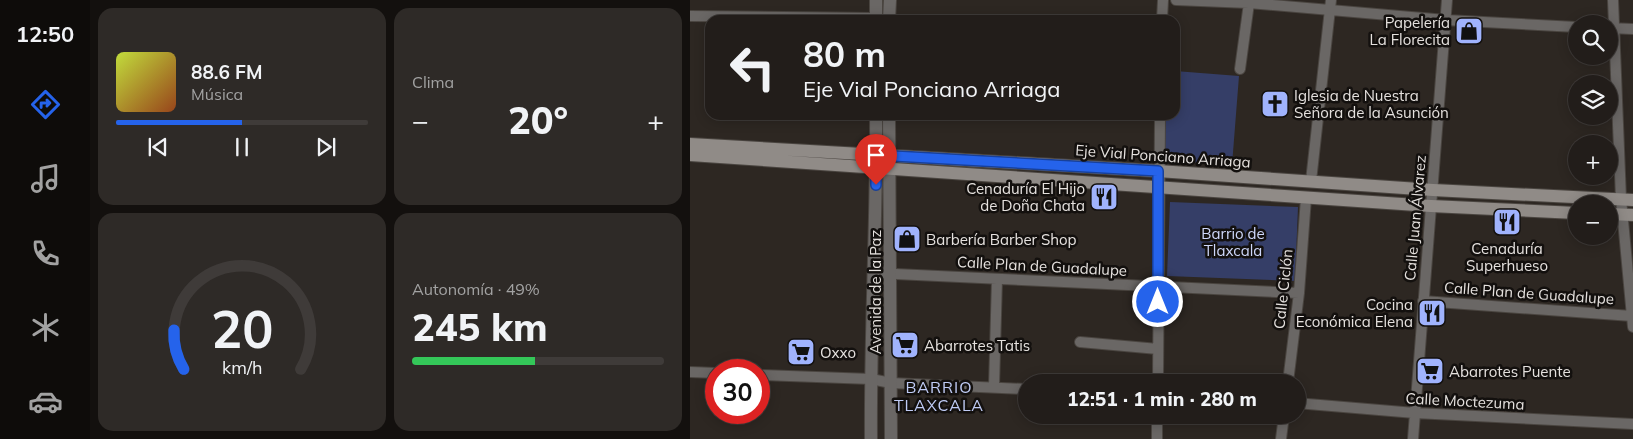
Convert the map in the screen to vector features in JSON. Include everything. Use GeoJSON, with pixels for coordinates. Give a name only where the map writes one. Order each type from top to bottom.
{"type":"FeatureCollection","features":[{"type":"Feature","properties":{"kind":"main road","name":"Eje Vial Ponciano Arriaga"},"geometry":{"type":"LineString","coordinates":[[690,144],[1158,188],[1431,206],[1568,213]]}},
{"type":"Feature","properties":{"kind":"main road","name":"Eje Vial Ponciano Arriaga"},"geometry":{"type":"LineString","coordinates":[[690,155],[876,161]]}},
{"type":"Feature","properties":{"kind":"main road","name":"Eje Vial Ponciano Arriaga"},"geometry":{"type":"LineString","coordinates":[[890,162],[1158,171],[1433,190],[1627,200]]}},
{"type":"Feature","properties":{"kind":"street"},"geometry":{"type":"LineString","coordinates":[[876,0],[876,15]]}},
{"type":"Feature","properties":{"kind":"street"},"geometry":{"type":"LineString","coordinates":[[889,15],[890,0]]}},
{"type":"Feature","properties":{"kind":"street"},"geometry":{"type":"LineString","coordinates":[[1162,15],[1163,0]]}},
{"type":"Feature","properties":{"kind":"street"},"geometry":{"type":"LineString","coordinates":[[1176,0],[1330,5],[1446,20],[1568,27]]}},
{"type":"Feature","properties":{"kind":"street","name":"Calle Juan Álvarez"},"geometry":{"type":"LineString","coordinates":[[1413,439],[1447,0]]}},
{"type":"Feature","properties":{"kind":"street"},"geometry":{"type":"LineString","coordinates":[[1612,15],[1613,0]]}},
{"type":"Feature","properties":{"kind":"street"},"geometry":{"type":"LineString","coordinates":[[1240,69],[1249,3]]}},
{"type":"Feature","properties":{"kind":"street"},"geometry":{"type":"LineString","coordinates":[[1311,182],[1330,5]]}},
{"type":"Feature","properties":{"kind":"street"},"geometry":{"type":"LineString","coordinates":[[690,16],[705,16]]}},
{"type":"Feature","properties":{"kind":"street"},"geometry":{"type":"LineString","coordinates":[[1618,29],[1633,29]]}},
{"type":"Feature","properties":{"kind":"street"},"geometry":{"type":"LineString","coordinates":[[1615,65],[1628,215],[1632,321]]}},
{"type":"Feature","properties":{"kind":"street","name":"Avenida de la Paz"},"geometry":{"type":"LineString","coordinates":[[871,439],[870,380],[873,326],[876,120]]}},
{"type":"Feature","properties":{"kind":"street","name":"Avenida de la Paz"},"geometry":{"type":"LineString","coordinates":[[889,120],[891,439]]}},
{"type":"Feature","properties":{"kind":"street"},"geometry":{"type":"LineString","coordinates":[[1158,374],[1160,120]]}},
{"type":"Feature","properties":{"kind":"street","name":"Calle Ciclón"},"geometry":{"type":"LineString","coordinates":[[1289,374],[1299,293],[1306,198]]}},
{"type":"Feature","properties":{"kind":"street","name":"Calle Plan de Guadalupe"},"geometry":{"type":"LineString","coordinates":[[874,273],[1299,293]]}},
{"type":"Feature","properties":{"kind":"street"},"geometry":{"type":"LineString","coordinates":[[994,387],[997,279]]}},
{"type":"Feature","properties":{"kind":"street","name":"Calle Plan de Guadalupe"},"geometry":{"type":"LineString","coordinates":[[1423,300],[1632,321]]}},
{"type":"Feature","properties":{"kind":"street"},"geometry":{"type":"LineString","coordinates":[[873,326],[891,326]]}},
{"type":"Feature","properties":{"kind":"street"},"geometry":{"type":"LineString","coordinates":[[1080,342],[1158,349]]}},
{"type":"Feature","properties":{"kind":"street"},"geometry":{"type":"LineString","coordinates":[[690,372],[705,373]]}},
{"type":"Feature","properties":{"kind":"street"},"geometry":{"type":"LineString","coordinates":[[770,375],[1018,388]]}},
{"type":"Feature","properties":{"kind":"street","name":"Calle Moctezuma"},"geometry":{"type":"LineString","coordinates":[[1306,404],[1415,413],[1633,424]]}},
{"type":"Feature","properties":{"kind":"street"},"geometry":{"type":"LineString","coordinates":[[1157,424],[1157,439]]}},
{"type":"Feature","properties":{"kind":"street"},"geometry":{"type":"LineString","coordinates":[[1281,439],[1283,424]]}},
{"type":"Feature","properties":{"kind":"green space"},"geometry":{"type":"Polygon","coordinates":[[[1180,71],[1239,76],[1232,165],[1161,160],[1164,120],[1180,120],[1180,71]]]}},
{"type":"Feature","properties":{"kind":"green space","name":"Barrio de Tlaxcala"},"geometry":{"type":"Polygon","coordinates":[[[1170,202],[1298,207],[1295,281],[1167,276],[1170,202]]]}},
{"type":"Feature","properties":{"kind":"place","name":"Papelería La Florecita"},"geometry":{"type":"Point","coordinates":[1469,31]}},
{"type":"Feature","properties":{"kind":"place","name":"Iglesia de Nuestra Señora de la Asunción"},"geometry":{"type":"Point","coordinates":[1275,104]}},
{"type":"Feature","properties":{"kind":"place","name":"Cenaduría El Hijo de Doña Chata"},"geometry":{"type":"Point","coordinates":[1104,197]}},
{"type":"Feature","properties":{"kind":"place","name":"Cenaduría Superhueso"},"geometry":{"type":"Point","coordinates":[1507,222]}},
{"type":"Feature","properties":{"kind":"place","name":"Barbería Barber Shop"},"geometry":{"type":"Point","coordinates":[907,239]}},
{"type":"Feature","properties":{"kind":"place","name":"Cocina Económica Elena"},"geometry":{"type":"Point","coordinates":[1432,313]}},
{"type":"Feature","properties":{"kind":"place","name":"Abarrotes Tatis"},"geometry":{"type":"Point","coordinates":[905,345]}},
{"type":"Feature","properties":{"kind":"place","name":"Oxxo"},"geometry":{"type":"Point","coordinates":[801,352]}},
{"type":"Feature","properties":{"kind":"place","name":"Abarrotes Puente"},"geometry":{"type":"Point","coordinates":[1430,371]}},
{"type":"Feature","properties":{"kind":"district","name":"BARRIO TLAXCALA"},"geometry":{"type":"Point","coordinates":[939,396]}},
{"type":"Feature","properties":{"kind":"route"},"geometry":{"type":"LineString","coordinates":[[876,185],[876,155],[1158,171],[1158,302]]}}]}
